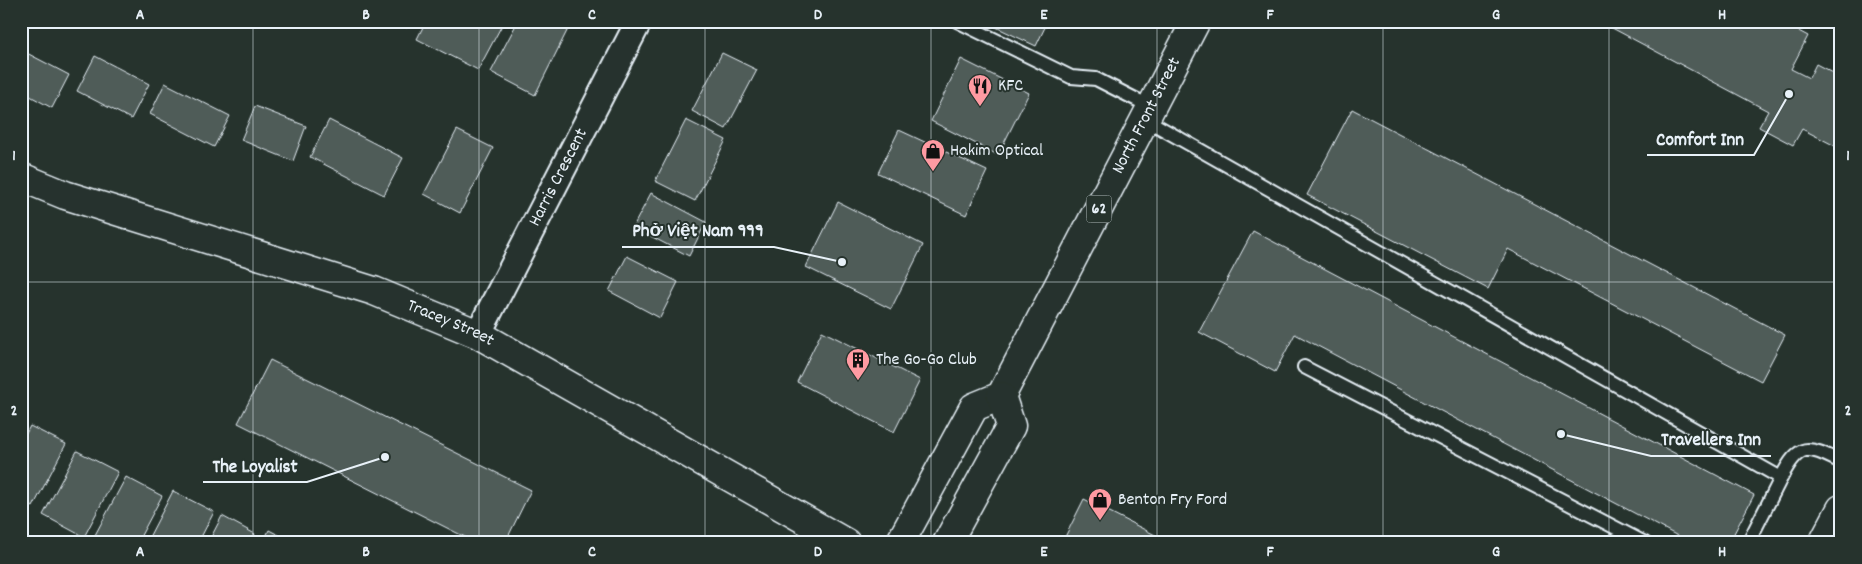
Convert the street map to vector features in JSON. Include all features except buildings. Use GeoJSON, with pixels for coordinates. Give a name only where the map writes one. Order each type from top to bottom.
{"type":"FeatureCollection","features":[{"type":"Feature","properties":{"kind":"street","name":"Harris Crescent"},"geometry":{"type":"LineString","coordinates":[[478,334],[639,21]]}},
{"type":"Feature","properties":{"kind":"street","name":"North Front Street"},"geometry":{"type":"LineString","coordinates":[[1001,396],[1196,21]]}},
{"type":"Feature","properties":{"kind":"street","name":"Tracey Street"},"geometry":{"type":"LineString","coordinates":[[21,177],[65,195],[374,291],[478,334],[846,543]]}},
{"type":"Feature","properties":{"kind":"street"},"geometry":{"type":"LineString","coordinates":[[900,543],[974,407],[1001,396],[1012,426],[947,543]]}},
{"type":"Feature","properties":{"kind":"street"},"geometry":{"type":"LineString","coordinates":[[1823,543],[1841,509]]}},
{"type":"Feature","properties":{"kind":"lane"},"geometry":{"type":"LineString","coordinates":[[957,21],[1071,77],[1096,79],[1148,113],[1781,478]]}},
{"type":"Feature","properties":{"kind":"lane"},"geometry":{"type":"LineString","coordinates":[[1304,367],[1646,543]]}},
{"type":"Feature","properties":{"kind":"lane"},"geometry":{"type":"LineString","coordinates":[[1748,543],[1790,460],[1800,452],[1814,449],[1841,462]]}},
{"type":"Feature","properties":{"kind":"place","name":"Comfort Inn"},"geometry":{"type":"Point","coordinates":[1789,94]}},
{"type":"Feature","properties":{"kind":"place","name":"KFC"},"geometry":{"type":"Point","coordinates":[980,107]}},
{"type":"Feature","properties":{"kind":"place","name":"Hakim Optical"},"geometry":{"type":"Point","coordinates":[933,172]}},
{"type":"Feature","properties":{"kind":"place","name":"Phở Việt Nam 999"},"geometry":{"type":"Point","coordinates":[842,262]}},
{"type":"Feature","properties":{"kind":"place","name":"The Go-Go Club"},"geometry":{"type":"Point","coordinates":[858,381]}},
{"type":"Feature","properties":{"kind":"place","name":"Travellers Inn"},"geometry":{"type":"Point","coordinates":[1561,434]}},
{"type":"Feature","properties":{"kind":"place","name":"The Loyalist"},"geometry":{"type":"Point","coordinates":[385,457]}},
{"type":"Feature","properties":{"kind":"place","name":"Benton Fry Ford"},"geometry":{"type":"Point","coordinates":[1100,521]}}]}
